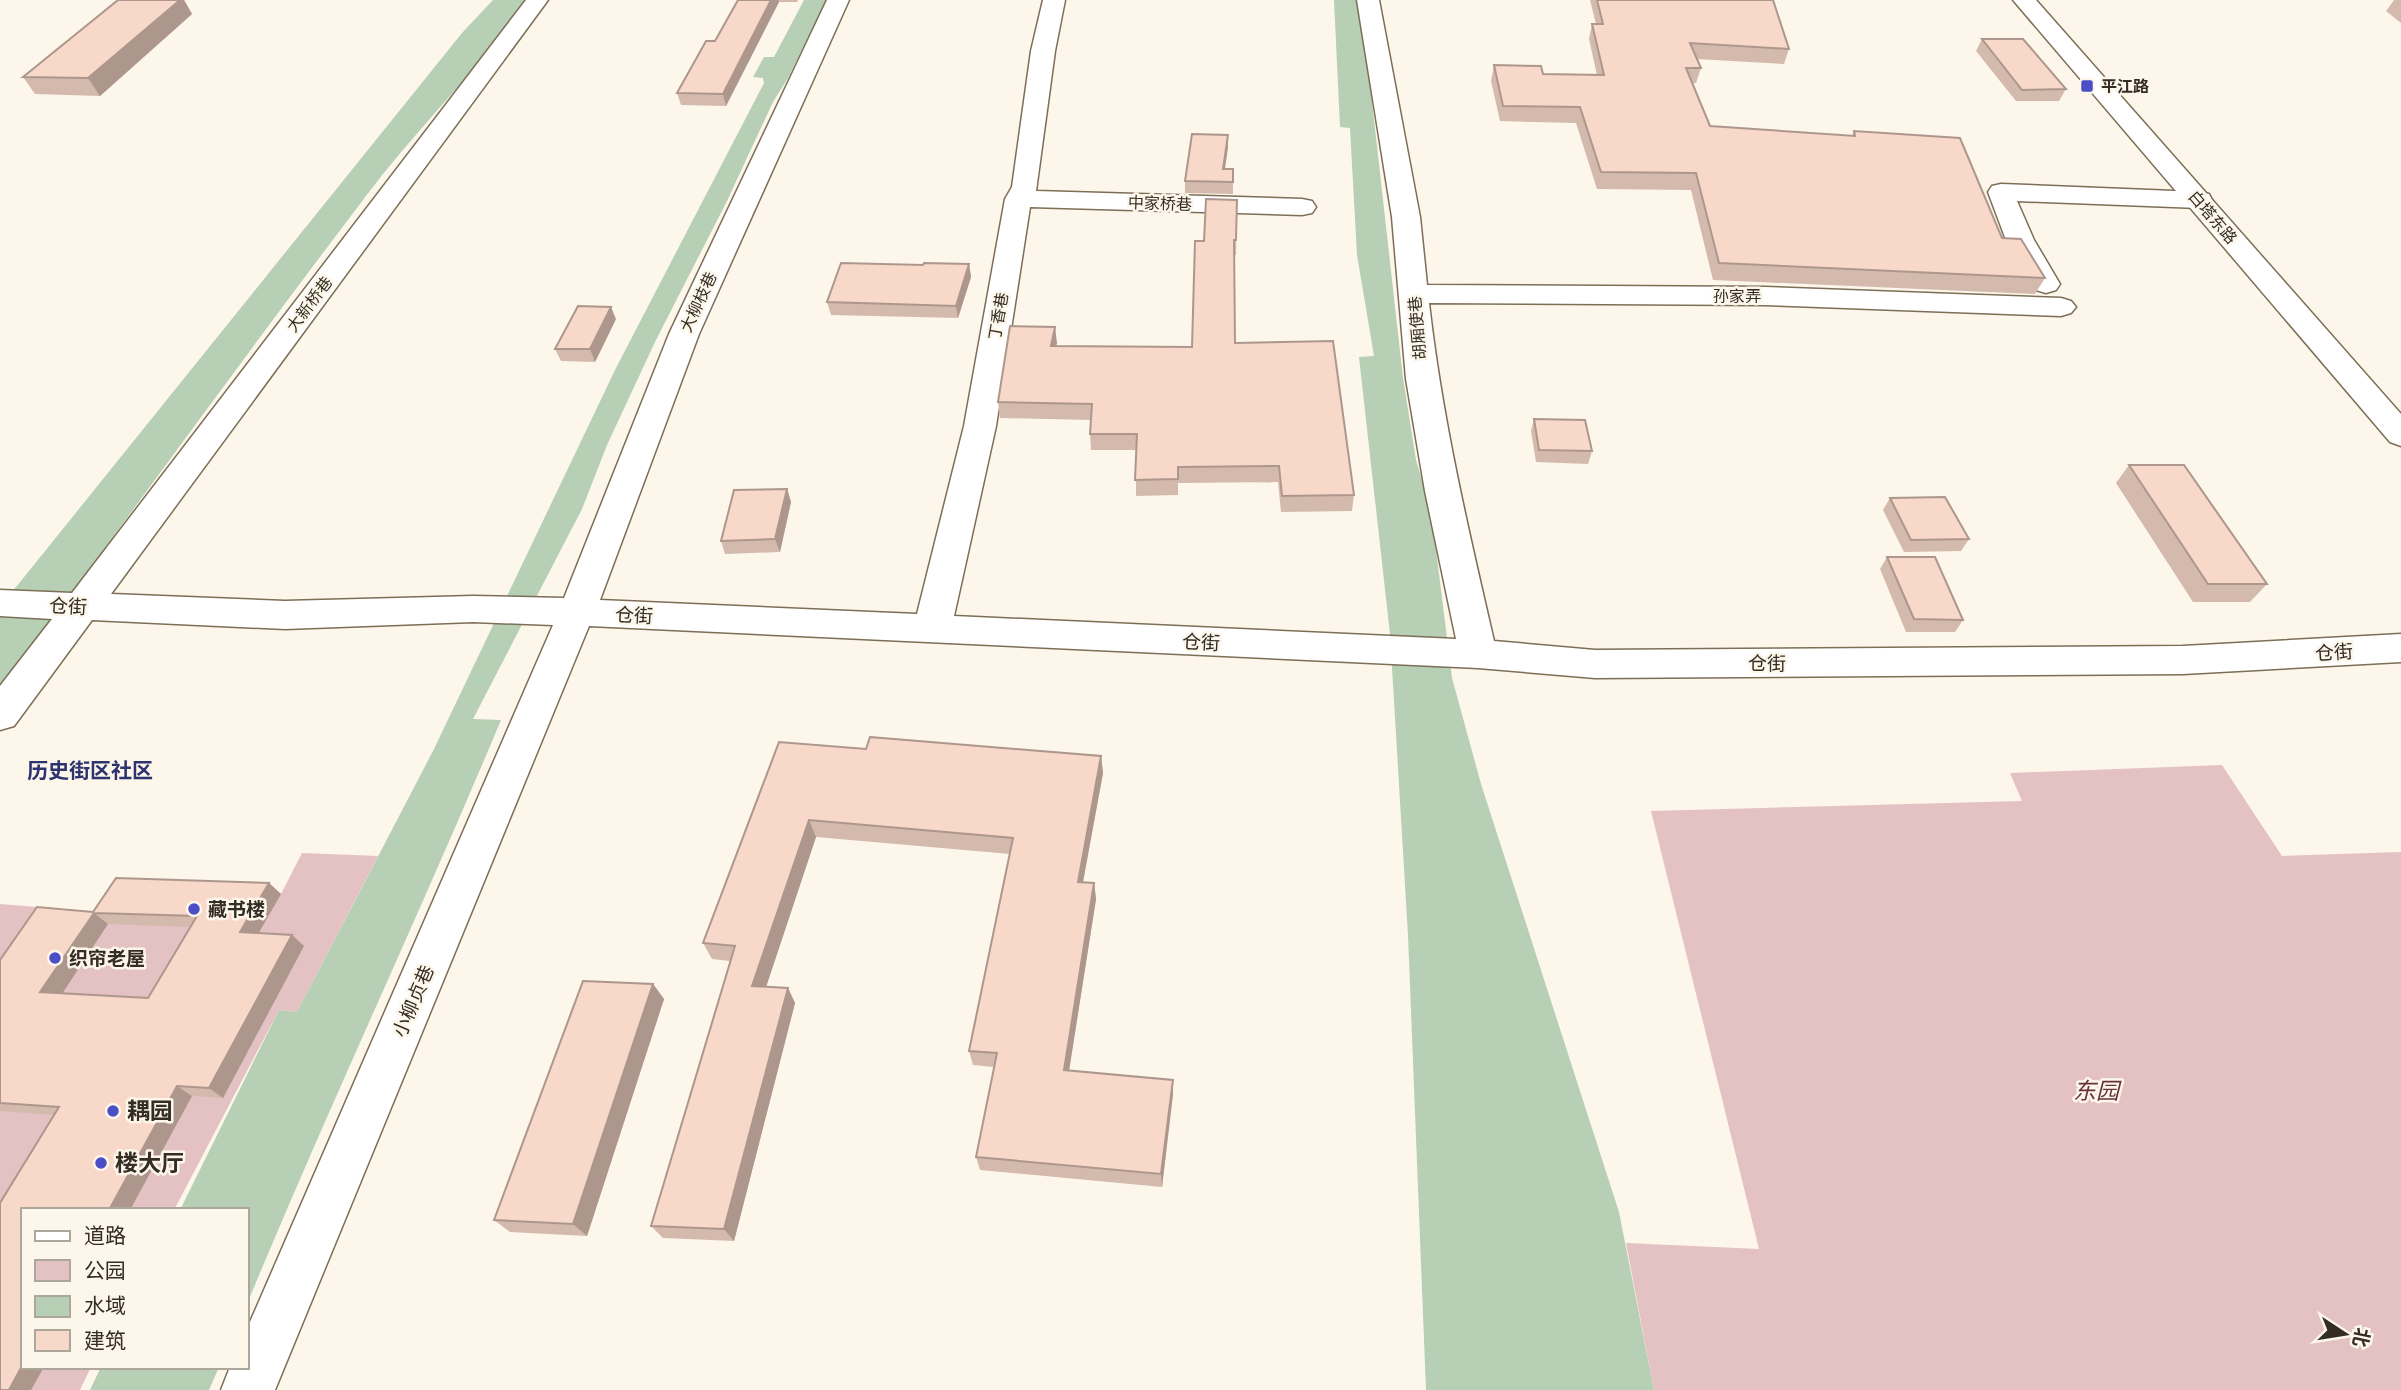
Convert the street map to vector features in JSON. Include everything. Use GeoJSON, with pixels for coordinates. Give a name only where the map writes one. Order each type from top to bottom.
{"type":"FeatureCollection","features":[{"type":"Feature","properties":{"kind":"street","name":"大新桥巷"},"geometry":{"type":"LineString","coordinates":[[0,715],[74,606],[537,0]]}},
{"type":"Feature","properties":{"kind":"street","name":"大柳枝巷"},"geometry":{"type":"LineString","coordinates":[[577,612],[684,334],[838,0]]}},
{"type":"Feature","properties":{"kind":"street","name":"丁香巷"},"geometry":{"type":"LineString","coordinates":[[932,630],[979,426],[1018,199],[1025,187],[1043,51],[1054,0]]}},
{"type":"Feature","properties":{"kind":"street","name":"胡厢使巷"},"geometry":{"type":"LineString","coordinates":[[1368,0],[1406,217],[1422,379],[1470,653]]}},
{"type":"Feature","properties":{"kind":"street","name":"白塔东路"},"geometry":{"type":"LineString","coordinates":[[2024,0],[2401,435]]}},
{"type":"Feature","properties":{"kind":"street","name":"孙家弄"},"geometry":{"type":"LineString","coordinates":[[1413,294],[1765,296],[2061,306],[2027,256],[2009,219],[2001,192],[2199,200]]}},
{"type":"Feature","properties":{"kind":"street","name":"中家桥巷"},"geometry":{"type":"LineString","coordinates":[[1018,199],[1301,207]]}},
{"type":"Feature","properties":{"kind":"street","name":"仓街"},"geometry":{"type":"LineString","coordinates":[[0,603],[285,615],[473,610],[577,612],[1470,653],[1595,664],[2183,660],[2401,648]]}},
{"type":"Feature","properties":{"kind":"street","name":"小柳贞巷"},"geometry":{"type":"LineString","coordinates":[[248,1390],[577,612]]}},
{"type":"Feature","properties":{"kind":"green space","name":"东园"},"geometry":{"type":"Polygon","coordinates":[[[2222,765],[2282,856],[2401,852],[2401,1390],[1654,1390],[1626,1243],[1759,1249],[1651,811],[2022,801],[2010,773],[2222,765]]]}},
{"type":"Feature","properties":{"kind":"green space","name":"耦园"},"geometry":{"type":"Polygon","coordinates":[[[302,853],[378,856],[297,1012],[279,1010],[175,1208],[21,1208],[21,1369],[90,1369],[80,1390],[0,1390],[0,904],[99,912],[238,892],[281,894],[302,853]]]}},
{"type":"Feature","properties":{"kind":"water"},"geometry":{"type":"Polygon","coordinates":[[[493,0],[528,0],[366,196],[0,690],[0,607],[462,33],[493,0]]]}},
{"type":"Feature","properties":{"kind":"water"},"geometry":{"type":"Polygon","coordinates":[[[804,0],[826,0],[655,342],[607,445],[582,509],[473,719],[501,720],[248,1302],[248,1208],[181,1208],[279,1010],[297,1012],[433,751],[616,368],[764,83],[763,78],[753,77],[764,57],[774,57],[804,0]]]}},
{"type":"Feature","properties":{"kind":"water"},"geometry":{"type":"Polygon","coordinates":[[[1334,0],[1365,0],[1369,75],[1403,378],[1416,460],[1431,510],[1452,678],[1481,784],[1619,1212],[1654,1390],[1426,1390],[1408,935],[1390,634],[1359,357],[1374,356],[1357,255],[1350,128],[1340,127],[1334,0]]]}},
{"type":"Feature","properties":{"kind":"water"},"geometry":{"type":"Polygon","coordinates":[[[100,1369],[218,1369],[209,1390],[90,1390],[100,1369]]]}},
{"type":"Feature","properties":{"kind":"building"},"geometry":{"type":"Polygon","coordinates":[[[118,0],[180,0],[88,78],[23,77],[118,0]]]}},
{"type":"Feature","properties":{"kind":"building"},"geometry":{"type":"Polygon","coordinates":[[[738,0],[771,0],[723,94],[677,93],[706,41],[715,41],[738,0]]]}},
{"type":"Feature","properties":{"kind":"building"},"geometry":{"type":"Polygon","coordinates":[[[1597,0],[1773,0],[1789,49],[1690,43],[1701,68],[1686,68],[1710,126],[1855,136],[1854,131],[1960,138],[2002,238],[2021,239],[2045,278],[1719,263],[1696,173],[1601,172],[1580,107],[1503,106],[1494,65],[1541,66],[1543,74],[1604,75],[1592,24],[1603,24],[1597,0]]]}},
{"type":"Feature","properties":{"kind":"building"},"geometry":{"type":"Polygon","coordinates":[[[1982,39],[2023,39],[2066,89],[2022,90],[1982,39]]]}},
{"type":"Feature","properties":{"kind":"building"},"geometry":{"type":"Polygon","coordinates":[[[1192,134],[1228,135],[1223,169],[1233,169],[1233,182],[1185,181],[1192,134]]]}},
{"type":"Feature","properties":{"kind":"building"},"geometry":{"type":"Polygon","coordinates":[[[1206,199],[1237,200],[1234,240],[1235,343],[1333,341],[1354,495],[1282,496],[1279,466],[1178,467],[1178,479],[1135,480],[1137,434],[1090,434],[1092,404],[998,402],[1010,326],[1055,327],[1051,346],[1192,347],[1195,241],[1204,241],[1206,199]]]}},
{"type":"Feature","properties":{"kind":"building"},"geometry":{"type":"Polygon","coordinates":[[[841,263],[969,264],[956,306],[827,302],[841,263]]]}},
{"type":"Feature","properties":{"kind":"building"},"geometry":{"type":"Polygon","coordinates":[[[578,306],[611,307],[590,349],[555,349],[578,306]]]}},
{"type":"Feature","properties":{"kind":"building"},"geometry":{"type":"Polygon","coordinates":[[[1534,419],[1585,420],[1592,451],[1539,450],[1534,419]]]}},
{"type":"Feature","properties":{"kind":"building"},"geometry":{"type":"Polygon","coordinates":[[[2129,465],[2184,465],[2267,584],[2208,584],[2129,465]]]}},
{"type":"Feature","properties":{"kind":"building"},"geometry":{"type":"Polygon","coordinates":[[[787,489],[775,539],[721,541],[734,490],[787,489]]]}},
{"type":"Feature","properties":{"kind":"building"},"geometry":{"type":"Polygon","coordinates":[[[1945,497],[1969,539],[1911,540],[1890,498],[1945,497]]]}},
{"type":"Feature","properties":{"kind":"building"},"geometry":{"type":"Polygon","coordinates":[[[1887,557],[1935,557],[1963,620],[1914,619],[1887,557]]]}},
{"type":"Feature","properties":{"kind":"building"},"geometry":{"type":"Polygon","coordinates":[[[870,737],[1101,756],[1078,882],[1094,883],[1064,1070],[1173,1080],[1161,1174],[976,1157],[997,1053],[969,1051],[1013,838],[809,820],[752,986],[788,988],[724,1229],[651,1226],[735,946],[703,943],[779,742],[866,749],[870,737]]]}},
{"type":"Feature","properties":{"kind":"building","name":"耦园"},"geometry":{"type":"Polygon","coordinates":[[[116,878],[269,883],[240,932],[292,935],[209,1088],[177,1086],[110,1208],[21,1208],[21,1368],[9,1390],[0,1390],[0,1203],[59,1107],[0,1103],[0,960],[37,907],[93,912],[116,878]],[[94,913],[40,992],[148,998],[197,916],[94,913]]]}},
{"type":"Feature","properties":{"kind":"building"},"geometry":{"type":"Polygon","coordinates":[[[583,981],[653,984],[573,1224],[494,1220],[583,981]]]}},
{"type":"Feature","properties":{"kind":"place","name":"平江路"},"geometry":{"type":"Point","coordinates":[2087,86]}},
{"type":"Feature","properties":{"kind":"place","name":"藏书楼"},"geometry":{"type":"Point","coordinates":[194,909]}},
{"type":"Feature","properties":{"kind":"place","name":"织帘老屋"},"geometry":{"type":"Point","coordinates":[55,958]}},
{"type":"Feature","properties":{"kind":"place","name":"耦园"},"geometry":{"type":"Point","coordinates":[113,1111]}},
{"type":"Feature","properties":{"kind":"place","name":"楼大厅"},"geometry":{"type":"Point","coordinates":[101,1163]}},
{"type":"Feature","properties":{"kind":"district","name":"历史街区社区"},"geometry":{"type":"Point","coordinates":[90,771]}}]}
